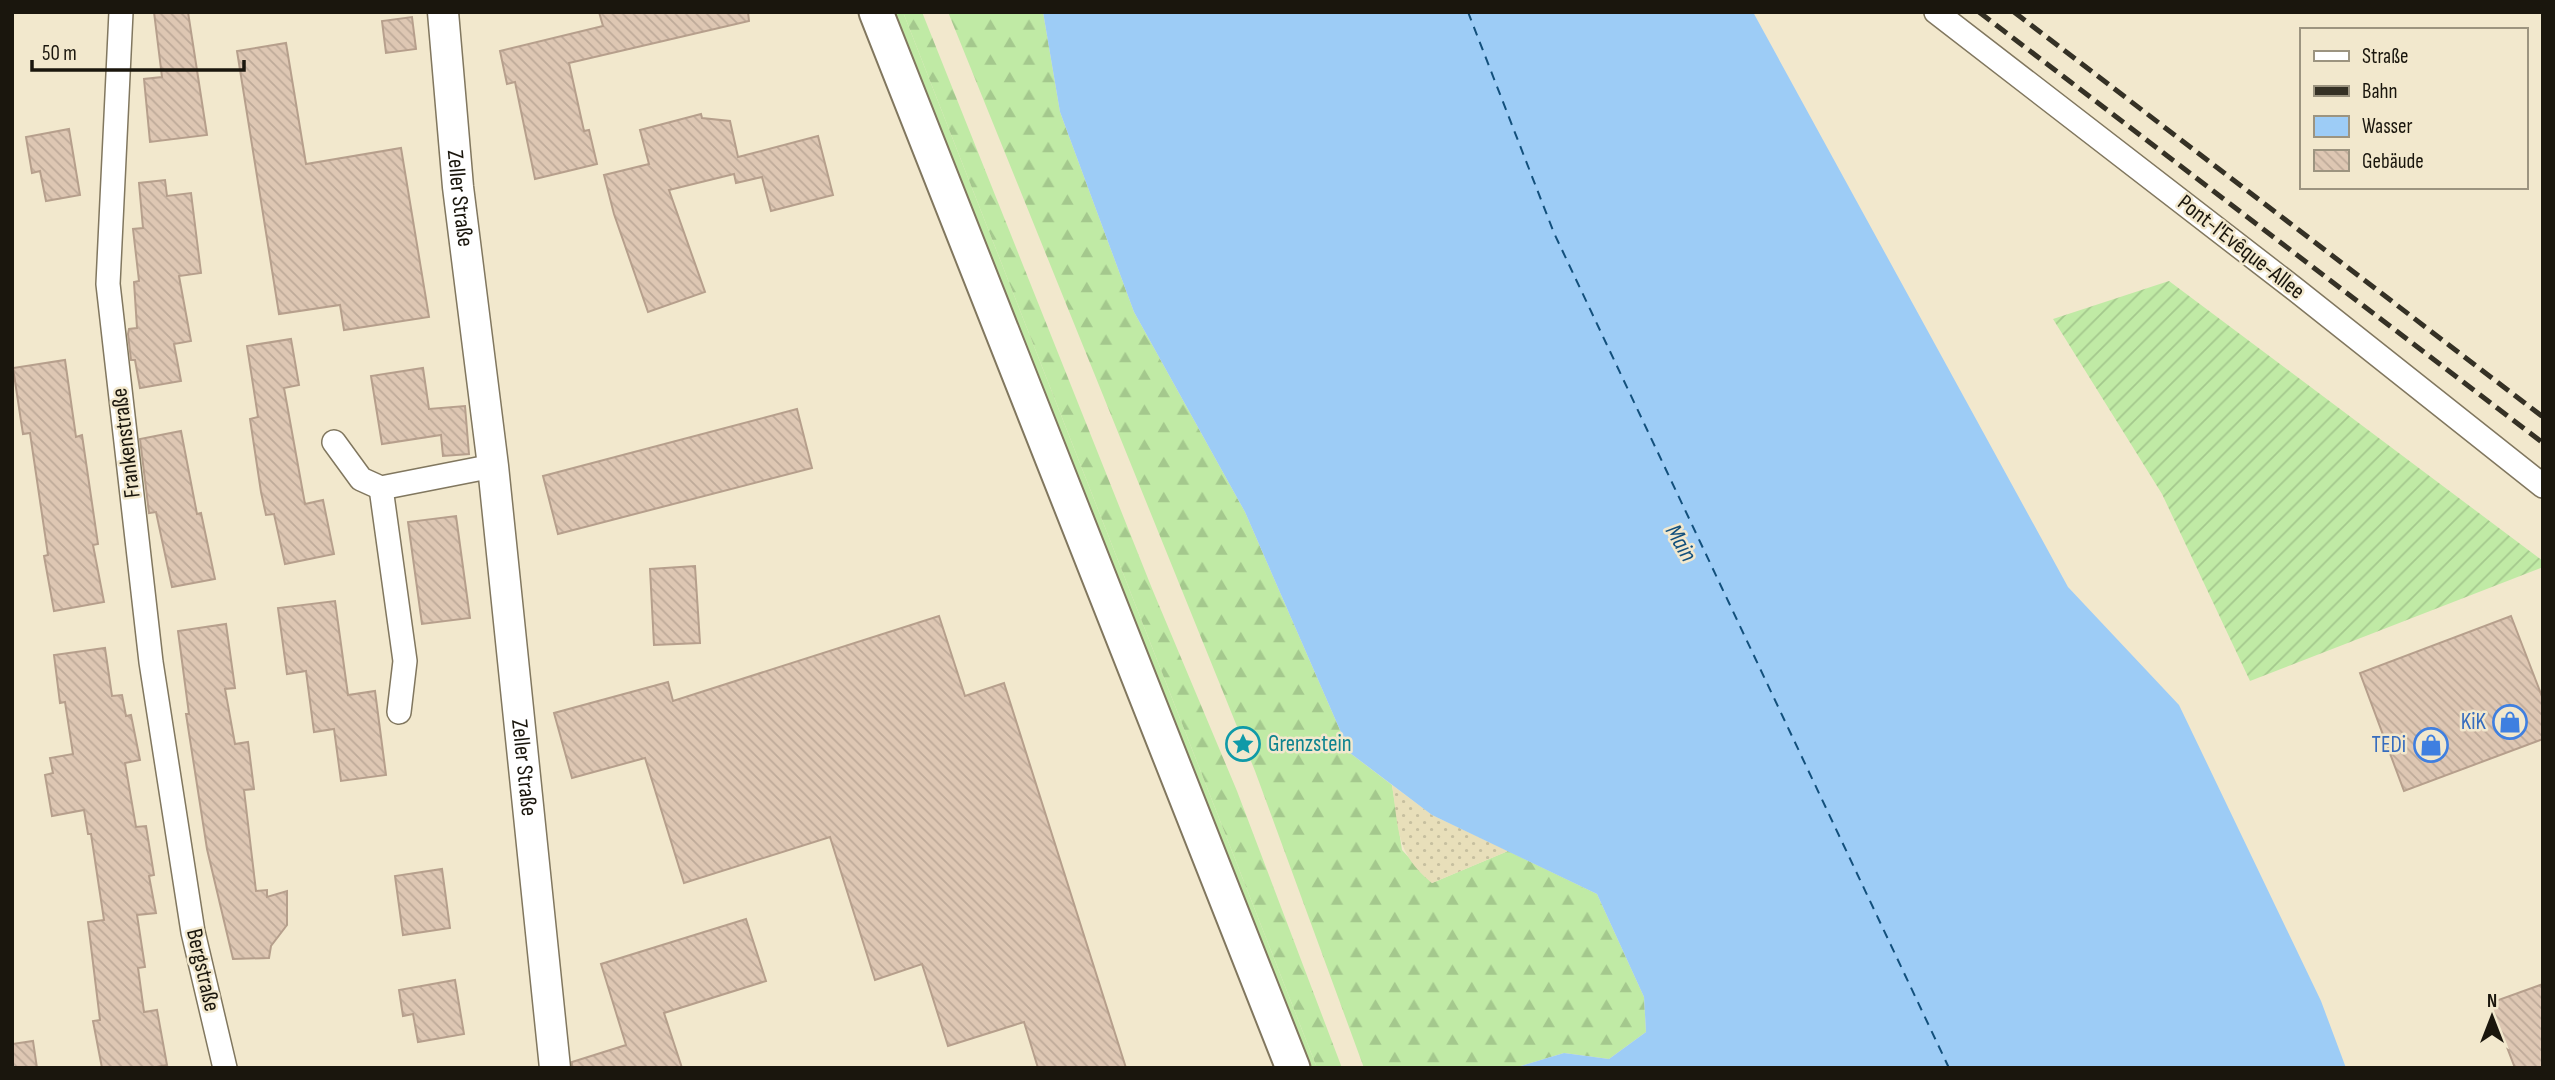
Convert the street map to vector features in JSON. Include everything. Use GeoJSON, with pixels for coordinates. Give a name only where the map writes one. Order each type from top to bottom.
{"type":"FeatureCollection","features":[{"type":"Feature","properties":{"kind":"main road"},"geometry":{"type":"LineString","coordinates":[[876,12],[1293,1068]]}},
{"type":"Feature","properties":{"kind":"street","name":"Frankenstraße"},"geometry":{"type":"LineString","coordinates":[[121,12],[108,284],[151,662],[184,871]]}},
{"type":"Feature","properties":{"kind":"street","name":"Zeller Straße"},"geometry":{"type":"LineString","coordinates":[[443,12],[458,187],[493,466],[555,1068]]}},
{"type":"Feature","properties":{"kind":"street","name":"Pont-l'Evêque-Allee"},"geometry":{"type":"LineString","coordinates":[[1936,12],[2296,290],[2543,486]]}},
{"type":"Feature","properties":{"kind":"street"},"geometry":{"type":"LineString","coordinates":[[334,442],[362,479],[381,488],[493,466]]}},
{"type":"Feature","properties":{"kind":"street"},"geometry":{"type":"LineString","coordinates":[[381,488],[405,661],[399,712]]}},
{"type":"Feature","properties":{"kind":"street","name":"Bergstraße"},"geometry":{"type":"LineString","coordinates":[[184,871],[193,932],[225,1068]]}},
{"type":"Feature","properties":{"kind":"green space"},"geometry":{"type":"Polygon","coordinates":[[[895,12],[903,12],[1317,1068],[1309,1068],[895,12]]]}},
{"type":"Feature","properties":{"kind":"green space"},"geometry":{"type":"Polygon","coordinates":[[[903,12],[922,12],[1153,591],[1237,791],[1342,1068],[1317,1068],[903,12]]]}},
{"type":"Feature","properties":{"kind":"green space"},"geometry":{"type":"Polygon","coordinates":[[[948,12],[1043,12],[1060,112],[1134,312],[1245,512],[1350,753],[1392,785],[1402,850],[1432,883],[1508,851],[1597,894],[1644,997],[1646,1032],[1609,1059],[1564,1053],[1514,1068],[1364,1068],[1255,771],[948,12]]]}},
{"type":"Feature","properties":{"kind":"green space"},"geometry":{"type":"Polygon","coordinates":[[[2169,281],[2543,561],[2543,567],[2250,681],[2162,494],[2053,319],[2169,281]]]}},
{"type":"Feature","properties":{"kind":"sand"},"geometry":{"type":"Polygon","coordinates":[[[1392,785],[1432,815],[1508,851],[1432,883],[1411,861],[1405,850],[1398,827],[1392,785]]]}},
{"type":"Feature","properties":{"kind":"water","name":"Main"},"geometry":{"type":"Polygon","coordinates":[[[1043,12],[1753,12],[2068,587],[2179,705],[2321,1001],[2346,1068],[1514,1068],[1564,1053],[1609,1059],[1646,1032],[1644,997],[1597,894],[1432,815],[1350,753],[1245,512],[1134,312],[1060,112],[1043,12]]]}},
{"type":"Feature","properties":{"kind":"building"},"geometry":{"type":"Polygon","coordinates":[[[154,12],[188,12],[207,135],[150,142],[144,79],[162,77],[154,12]]]}},
{"type":"Feature","properties":{"kind":"building"},"geometry":{"type":"Polygon","coordinates":[[[599,12],[748,12],[749,21],[569,63],[584,131],[589,130],[597,164],[535,179],[515,82],[507,84],[500,51],[603,26],[599,12]]]}},
{"type":"Feature","properties":{"kind":"building"},"geometry":{"type":"Polygon","coordinates":[[[412,17],[416,49],[386,53],[382,21],[412,17]]]}},
{"type":"Feature","properties":{"kind":"building"},"geometry":{"type":"Polygon","coordinates":[[[286,43],[306,164],[401,148],[429,317],[344,330],[340,305],[279,314],[237,51],[286,43]]]}},
{"type":"Feature","properties":{"kind":"building"},"geometry":{"type":"Polygon","coordinates":[[[701,114],[702,118],[730,121],[738,157],[818,136],[833,195],[771,211],[762,177],[736,183],[734,174],[669,190],[705,292],[648,312],[614,214],[604,175],[649,164],[640,130],[701,114]]]}},
{"type":"Feature","properties":{"kind":"building"},"geometry":{"type":"Polygon","coordinates":[[[69,129],[80,195],[46,201],[40,171],[32,173],[26,137],[69,129]]]}},
{"type":"Feature","properties":{"kind":"building"},"geometry":{"type":"Polygon","coordinates":[[[165,180],[167,196],[191,193],[201,273],[179,276],[191,341],[174,344],[181,381],[140,388],[135,360],[131,360],[128,334],[129,329],[137,328],[134,282],[139,281],[133,229],[143,228],[139,183],[165,180]]]}},
{"type":"Feature","properties":{"kind":"building"},"geometry":{"type":"Polygon","coordinates":[[[291,339],[299,385],[284,388],[305,504],[323,500],[334,554],[285,564],[274,514],[266,515],[261,492],[250,419],[258,417],[247,346],[291,339]]]}},
{"type":"Feature","properties":{"kind":"building"},"geometry":{"type":"Polygon","coordinates":[[[65,360],[76,437],[82,435],[98,544],[93,545],[104,602],[54,611],[44,556],[48,555],[30,433],[23,434],[13,368],[65,360]]]}},
{"type":"Feature","properties":{"kind":"building"},"geometry":{"type":"Polygon","coordinates":[[[423,368],[429,409],[465,406],[469,454],[443,456],[441,435],[382,444],[371,376],[423,368]]]}},
{"type":"Feature","properties":{"kind":"building"},"geometry":{"type":"Polygon","coordinates":[[[797,409],[812,468],[558,534],[543,476],[797,409]]]}},
{"type":"Feature","properties":{"kind":"building"},"geometry":{"type":"Polygon","coordinates":[[[181,431],[197,514],[201,513],[215,579],[172,587],[156,512],[149,513],[140,439],[181,431]]]}},
{"type":"Feature","properties":{"kind":"building"},"geometry":{"type":"Polygon","coordinates":[[[456,516],[470,618],[422,624],[408,522],[456,516]]]}},
{"type":"Feature","properties":{"kind":"building"},"geometry":{"type":"Polygon","coordinates":[[[695,566],[700,643],[654,645],[650,569],[695,566]]]}},
{"type":"Feature","properties":{"kind":"building"},"geometry":{"type":"Polygon","coordinates":[[[335,601],[348,695],[375,691],[386,775],[341,781],[334,729],[314,732],[306,671],[287,674],[278,608],[335,601]]]}},
{"type":"Feature","properties":{"kind":"building"},"geometry":{"type":"Polygon","coordinates":[[[939,616],[965,696],[1004,683],[1126,1068],[1038,1068],[1024,1022],[948,1046],[922,964],[875,980],[830,837],[684,883],[645,758],[572,778],[554,713],[668,682],[673,701],[939,616]]]}},
{"type":"Feature","properties":{"kind":"building"},"geometry":{"type":"Polygon","coordinates":[[[2511,616],[2543,699],[2543,739],[2404,791],[2360,673],[2511,616]]]}},
{"type":"Feature","properties":{"kind":"building"},"geometry":{"type":"Polygon","coordinates":[[[226,624],[235,688],[225,689],[235,744],[248,742],[254,789],[244,790],[256,891],[267,890],[267,897],[287,891],[287,925],[271,946],[269,958],[233,959],[207,849],[186,714],[189,714],[178,631],[226,624]]]}},
{"type":"Feature","properties":{"kind":"building"},"geometry":{"type":"Polygon","coordinates":[[[105,648],[112,696],[122,695],[126,716],[131,715],[140,760],[125,763],[136,827],[146,826],[154,875],[149,876],[156,913],[137,915],[145,967],[138,968],[144,1012],[157,1010],[167,1065],[152,1068],[102,1068],[93,1021],[100,1020],[88,922],[104,920],[91,834],[88,834],[84,810],[52,816],[45,775],[53,773],[50,758],[73,754],[65,702],[60,703],[54,655],[105,648]]]}},
{"type":"Feature","properties":{"kind":"building"},"geometry":{"type":"Polygon","coordinates":[[[442,869],[450,928],[403,935],[395,876],[442,869]]]}},
{"type":"Feature","properties":{"kind":"building"},"geometry":{"type":"Polygon","coordinates":[[[746,919],[766,981],[664,1013],[682,1068],[572,1068],[572,1062],[626,1045],[601,964],[746,919]]]}},
{"type":"Feature","properties":{"kind":"building"},"geometry":{"type":"Polygon","coordinates":[[[455,980],[464,1034],[418,1042],[413,1014],[403,1016],[399,990],[455,980]]]}},
{"type":"Feature","properties":{"kind":"building"},"geometry":{"type":"Polygon","coordinates":[[[2543,984],[2543,1068],[2515,1068],[2490,1003],[2543,984]]]}},
{"type":"Feature","properties":{"kind":"building"},"geometry":{"type":"Polygon","coordinates":[[[33,1041],[37,1068],[12,1068],[12,1044],[33,1041]]]}},
{"type":"Feature","properties":{"kind":"ferry route"},"geometry":{"type":"LineString","coordinates":[[1468,12],[1554,233],[1949,1068]]}},
{"type":"Feature","properties":{"kind":"railway"},"geometry":{"type":"LineString","coordinates":[[1979,12],[2543,443]]}},
{"type":"Feature","properties":{"kind":"railway"},"geometry":{"type":"LineString","coordinates":[[2014,12],[2543,417]]}},
{"type":"Feature","properties":{"kind":"place","name":"KiK"},"geometry":{"type":"Point","coordinates":[2510,722]}},
{"type":"Feature","properties":{"kind":"place","name":"Grenzstein"},"geometry":{"type":"Point","coordinates":[1243,744]}},
{"type":"Feature","properties":{"kind":"place","name":"TEDi"},"geometry":{"type":"Point","coordinates":[2431,745]}}]}
